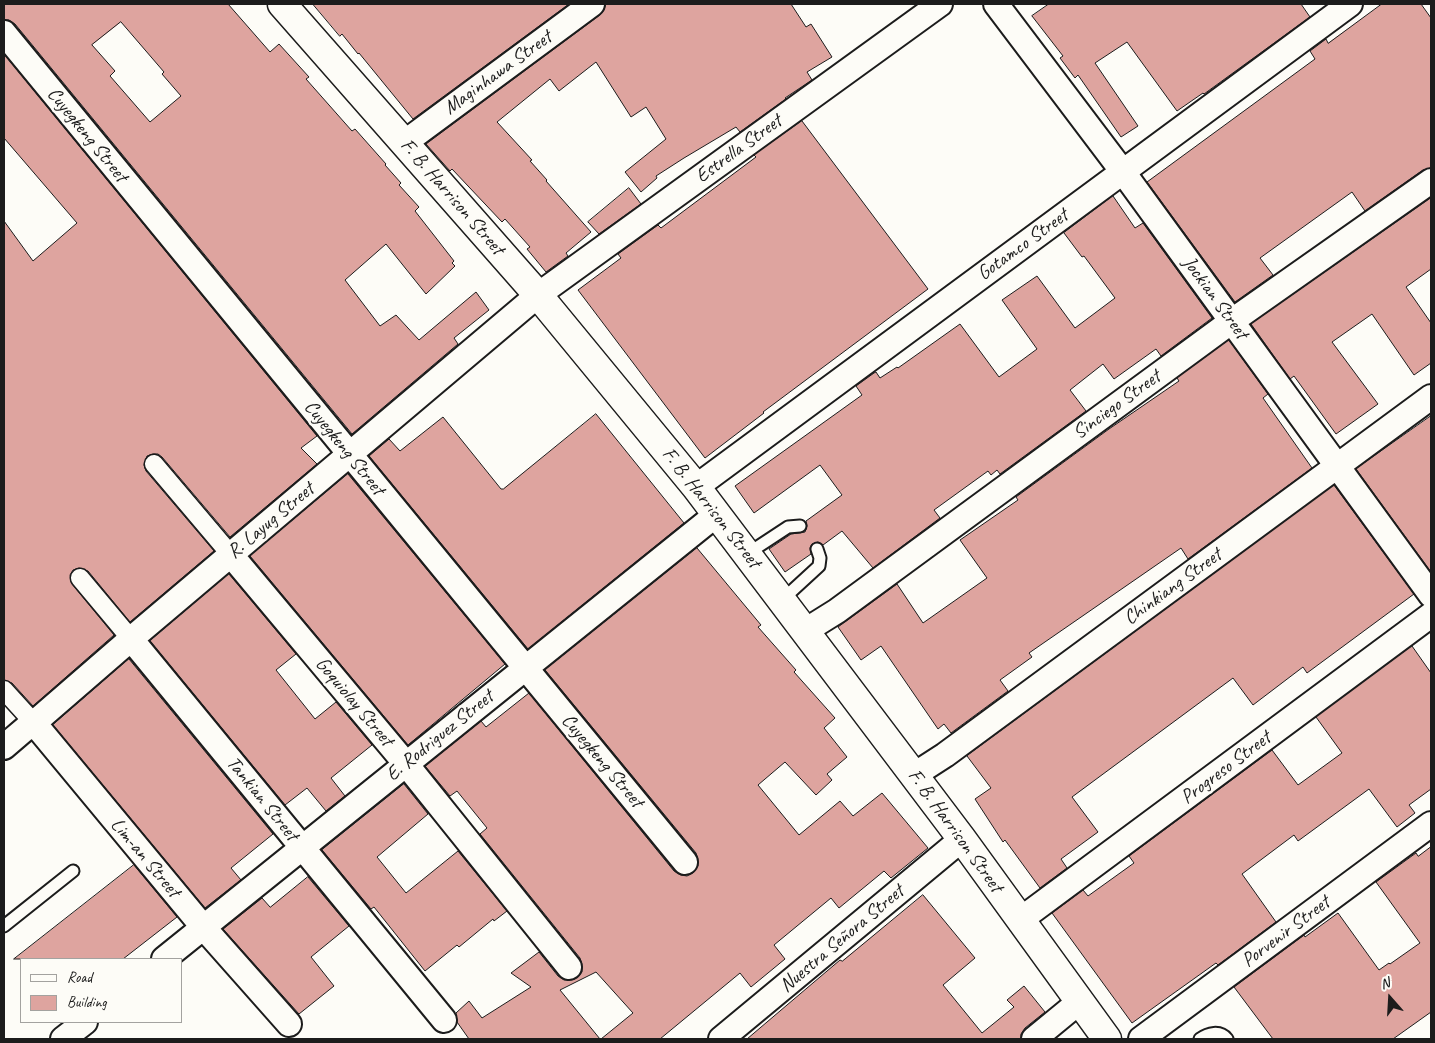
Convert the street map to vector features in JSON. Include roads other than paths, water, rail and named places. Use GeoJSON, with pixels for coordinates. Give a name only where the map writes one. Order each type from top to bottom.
{"type":"FeatureCollection","features":[{"type":"Feature","properties":{"kind":"main road","name":"F. B. Harrison Street"},"geometry":{"type":"LineString","coordinates":[[282,4],[538,294],[696,487],[962,838],[1107,1039]]}},
{"type":"Feature","properties":{"kind":"street","name":"Maginhawa Street"},"geometry":{"type":"LineString","coordinates":[[404,143],[592,4]]}},
{"type":"Feature","properties":{"kind":"street","name":"Estrella Street"},"geometry":{"type":"LineString","coordinates":[[538,294],[940,4]]}},
{"type":"Feature","properties":{"kind":"street","name":"Jockian Street"},"geometry":{"type":"LineString","coordinates":[[996,4],[1123,172],[1431,595]]}},
{"type":"Feature","properties":{"kind":"street","name":"Gotamco Street"},"geometry":{"type":"LineString","coordinates":[[696,487],[1350,4]]}},
{"type":"Feature","properties":{"kind":"street","name":"Cuyegkeng Street"},"geometry":{"type":"LineString","coordinates":[[4,33],[686,862]]}},
{"type":"Feature","properties":{"kind":"street","name":"Sinciego Street"},"geometry":{"type":"LineString","coordinates":[[806,631],[845,605],[1232,321],[1431,181]]}},
{"type":"Feature","properties":{"kind":"street","name":"R. Layug Street"},"geometry":{"type":"LineString","coordinates":[[4,747],[538,294]]}},
{"type":"Feature","properties":{"kind":"street","name":"Chinkiang Street"},"geometry":{"type":"LineString","coordinates":[[914,776],[1431,397]]}},
{"type":"Feature","properties":{"kind":"street","name":"Goquiolay Street"},"geometry":{"type":"LineString","coordinates":[[154,464],[406,764],[569,967]]}},
{"type":"Feature","properties":{"kind":"street","name":"E. Rodriguez Street"},"geometry":{"type":"LineString","coordinates":[[165,958],[717,514]]}},
{"type":"Feature","properties":{"kind":"street","name":"Tankian Street"},"geometry":{"type":"LineString","coordinates":[[80,578],[444,1020]]}},
{"type":"Feature","properties":{"kind":"street","name":"Progreso Street"},"geometry":{"type":"LineString","coordinates":[[1020,920],[1431,616]]}},
{"type":"Feature","properties":{"kind":"street","name":"Lim-an Street"},"geometry":{"type":"LineString","coordinates":[[4,690],[34,723],[204,928],[289,1024]]}},
{"type":"Feature","properties":{"kind":"street","name":"Porvenir Street"},"geometry":{"type":"LineString","coordinates":[[1141,1039],[1431,824]]}},
{"type":"Feature","properties":{"kind":"street","name":"Nuestra Señora Street"},"geometry":{"type":"LineString","coordinates":[[721,1039],[962,838]]}},
{"type":"Feature","properties":{"kind":"street"},"geometry":{"type":"LineString","coordinates":[[1034,1039],[1079,1002]]}},
{"type":"Feature","properties":{"kind":"street"},"geometry":{"type":"LineString","coordinates":[[63,1039],[84,1023]]}},
{"type":"Feature","properties":{"kind":"lane"},"geometry":{"type":"LineString","coordinates":[[747,554],[788,527],[800,526]]}},
{"type":"Feature","properties":{"kind":"lane"},"geometry":{"type":"LineString","coordinates":[[782,600],[819,566],[820,558],[817,549]]}},
{"type":"Feature","properties":{"kind":"lane"},"geometry":{"type":"LineString","coordinates":[[4,926],[73,871]]}},
{"type":"Feature","properties":{"kind":"lane"},"geometry":{"type":"LineString","coordinates":[[1200,1039],[1216,1033],[1224,1035],[1227,1039]]}}]}
